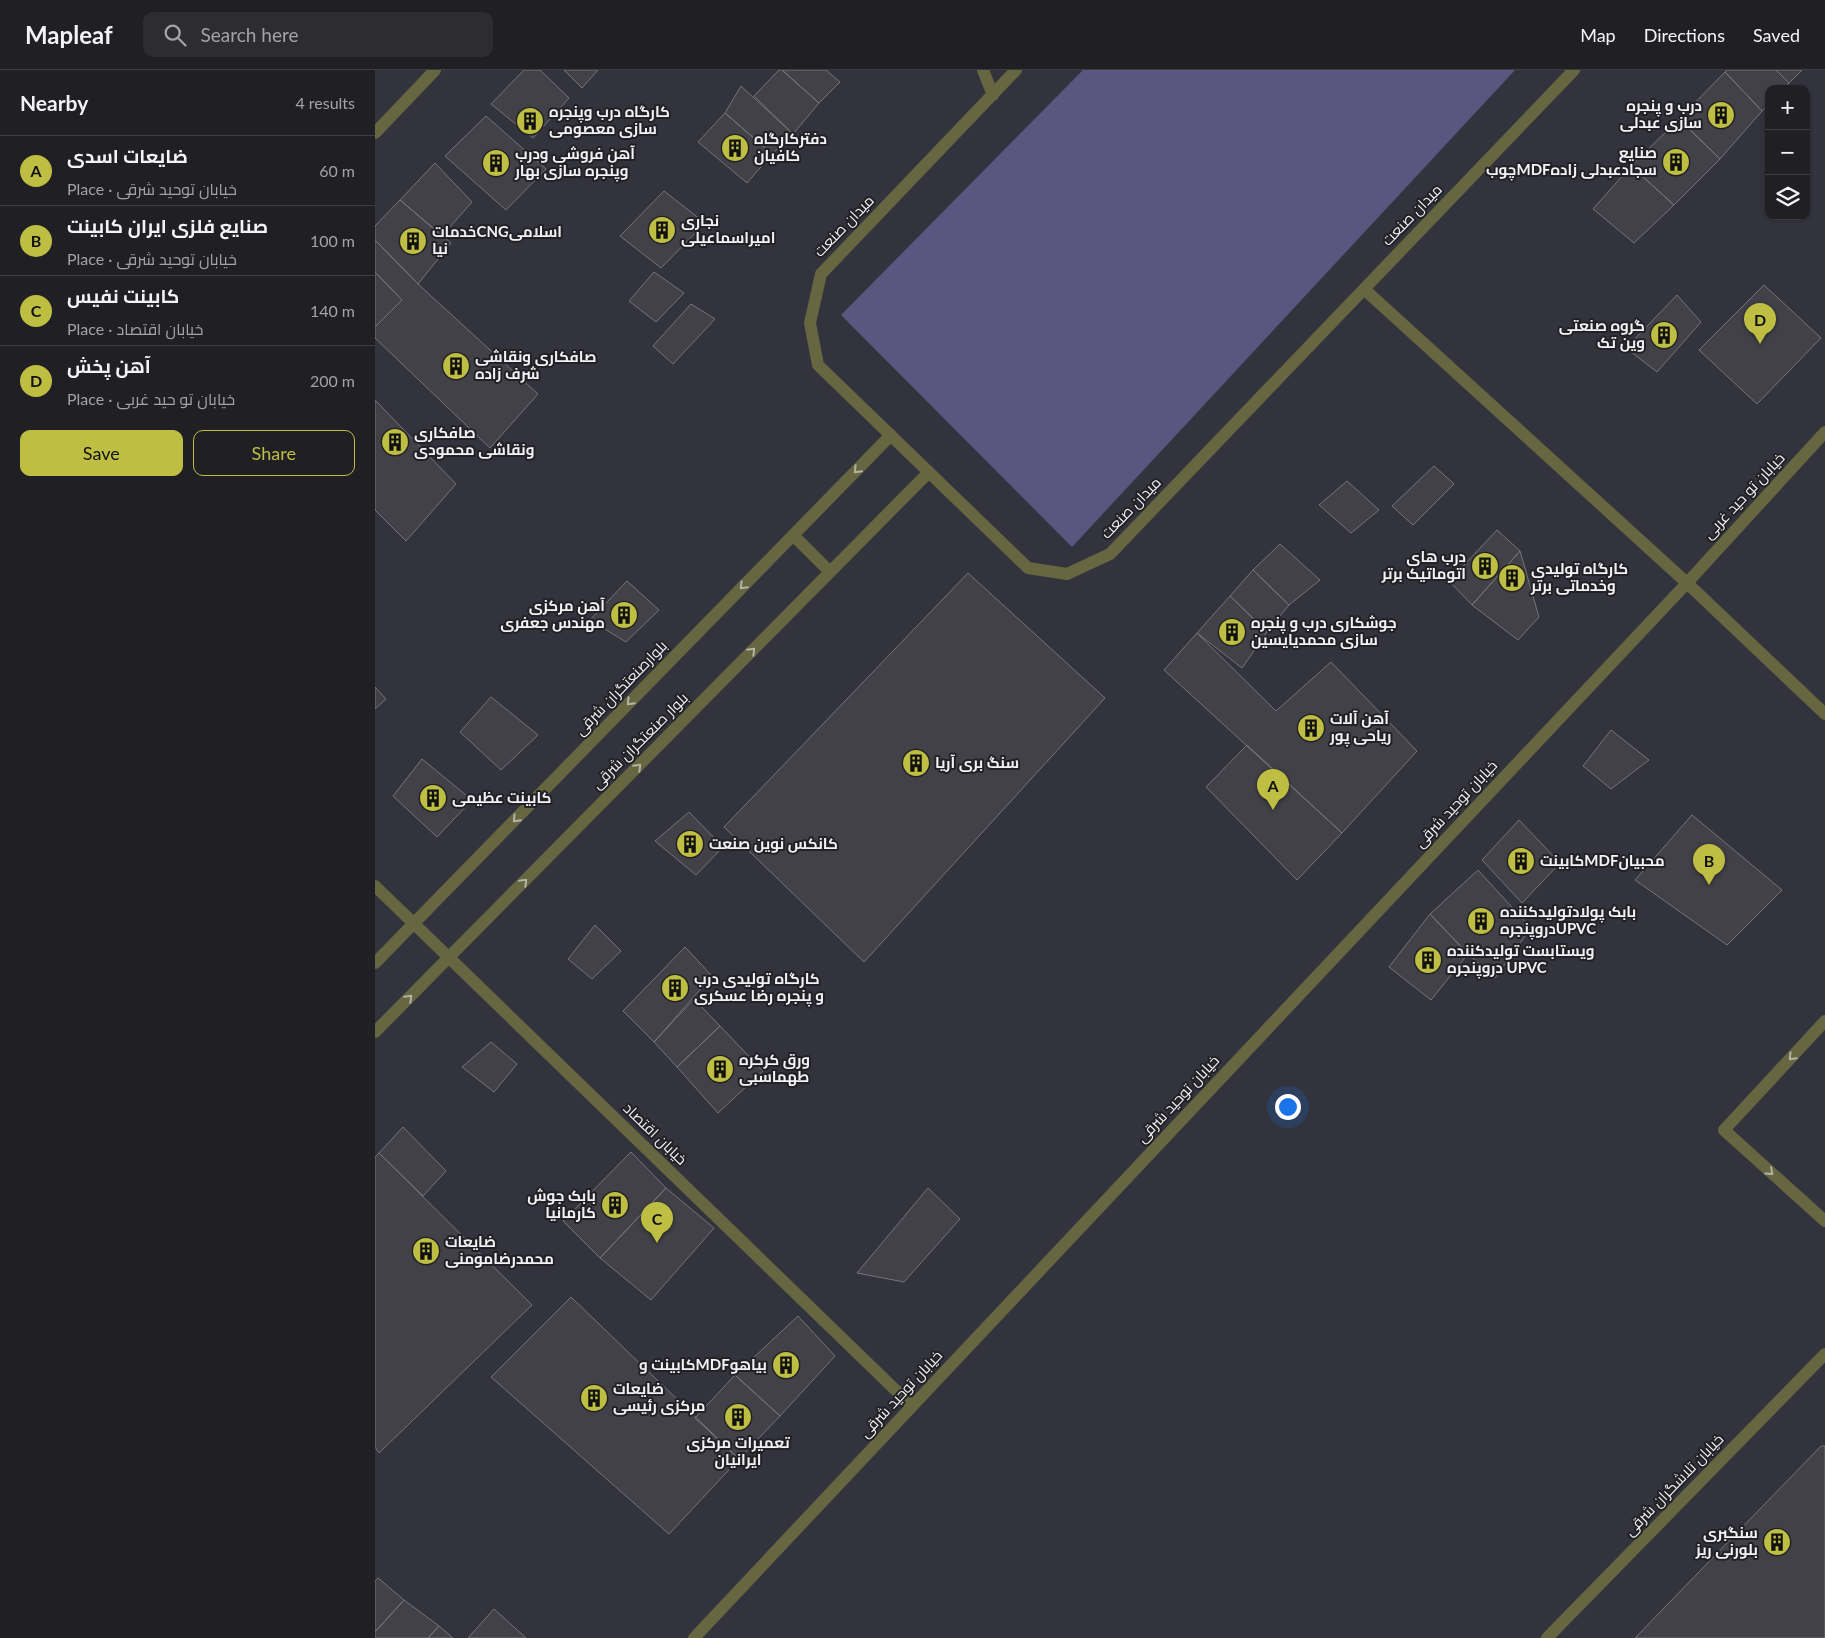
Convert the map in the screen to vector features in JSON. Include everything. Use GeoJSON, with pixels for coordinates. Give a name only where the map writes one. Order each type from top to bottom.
{"type":"FeatureCollection","features":[{"type":"Feature","properties":{"kind":"street"},"geometry":{"type":"LineString","coordinates":[[375,133],[435,70]]}},
{"type":"Feature","properties":{"kind":"street"},"geometry":{"type":"LineString","coordinates":[[983,70],[993,95]]}},
{"type":"Feature","properties":{"kind":"street","name":"میدان صنعت"},"geometry":{"type":"LineString","coordinates":[[1016,70],[821,274],[810,323],[818,365],[1028,568],[1067,574],[1110,554],[1574,70]]}},
{"type":"Feature","properties":{"kind":"street"},"geometry":{"type":"LineString","coordinates":[[1364,289],[1687,583],[1825,714]]}},
{"type":"Feature","properties":{"kind":"street","name":"خیابان تو حید غربی"},"geometry":{"type":"LineString","coordinates":[[1687,583],[1825,432]]}},
{"type":"Feature","properties":{"kind":"street","name":"بلوارصنعتگران شرقی"},"geometry":{"type":"LineString","coordinates":[[375,963],[891,435]]}},
{"type":"Feature","properties":{"kind":"street","name":"بلوار صنعتگران شرقی"},"geometry":{"type":"LineString","coordinates":[[375,1032],[929,472]]}},
{"type":"Feature","properties":{"kind":"street"},"geometry":{"type":"LineString","coordinates":[[793,535],[830,572]]}},
{"type":"Feature","properties":{"kind":"street","name":"خیابان توحید شرقی"},"geometry":{"type":"LineString","coordinates":[[694,1638],[1687,583]]}},
{"type":"Feature","properties":{"kind":"street","name":"خیابان اقتصاد"},"geometry":{"type":"LineString","coordinates":[[375,886],[911,1406]]}},
{"type":"Feature","properties":{"kind":"street"},"geometry":{"type":"LineString","coordinates":[[1825,1021],[1723,1130],[1825,1221]]}},
{"type":"Feature","properties":{"kind":"street","name":"خیابان تلاشگران شرقی"},"geometry":{"type":"LineString","coordinates":[[1547,1638],[1825,1354]]}},
{"type":"Feature","properties":{"kind":"shaded area"},"geometry":{"type":"Polygon","coordinates":[[[375,70],[1825,70],[1825,1638],[375,1638],[375,70]]]}},
{"type":"Feature","properties":{"kind":"shaded area"},"geometry":{"type":"Polygon","coordinates":[[[1083,70],[1515,70],[1072,547],[841,315],[1083,70]]]}},
{"type":"Feature","properties":{"kind":"building","name":"کارگاه درب وپنجره سازی معصومی"},"geometry":{"type":"Polygon","coordinates":[[[524,70],[540,70],[569,98],[533,138],[491,104],[524,70]]]}},
{"type":"Feature","properties":{"kind":"building"},"geometry":{"type":"Polygon","coordinates":[[[564,70],[598,70],[582,88],[564,70]]]}},
{"type":"Feature","properties":{"kind":"building"},"geometry":{"type":"Polygon","coordinates":[[[779,70],[782,70],[819,103],[793,134],[754,96],[779,70]]]}},
{"type":"Feature","properties":{"kind":"building"},"geometry":{"type":"Polygon","coordinates":[[[782,70],[826,70],[840,82],[819,103],[782,70]]]}},
{"type":"Feature","properties":{"kind":"building"},"geometry":{"type":"Polygon","coordinates":[[[1727,70],[1776,70],[1789,83],[1787,85],[1765,85],[1765,108],[1762,111],[1725,72],[1727,70]]]}},
{"type":"Feature","properties":{"kind":"building"},"geometry":{"type":"Polygon","coordinates":[[[1776,70],[1802,70],[1789,83],[1776,70]]]}},
{"type":"Feature","properties":{"kind":"building","name":"درب و پنجره سازی عبدلی"},"geometry":{"type":"Polygon","coordinates":[[[1725,72],[1762,111],[1720,159],[1679,119],[1725,72]]]}},
{"type":"Feature","properties":{"kind":"building"},"geometry":{"type":"Polygon","coordinates":[[[741,86],[793,134],[772,154],[725,113],[741,86]]]}},
{"type":"Feature","properties":{"kind":"building","name":"دفترکارگاه کافیان"},"geometry":{"type":"Polygon","coordinates":[[[725,113],[772,154],[747,183],[698,142],[725,113]]]}},
{"type":"Feature","properties":{"kind":"building","name":"آهن فروشی ودرب وپنجره سازی بهار"},"geometry":{"type":"Polygon","coordinates":[[[486,116],[546,169],[506,210],[445,156],[486,116]]]}},
{"type":"Feature","properties":{"kind":"building","name":"صنایع چوبMDFسجادعبدلی زاده"},"geometry":{"type":"Polygon","coordinates":[[[1679,119],[1720,159],[1674,205],[1631,166],[1679,119]]]}},
{"type":"Feature","properties":{"kind":"building"},"geometry":{"type":"Polygon","coordinates":[[[435,163],[472,202],[442,236],[400,200],[435,163]]]}},
{"type":"Feature","properties":{"kind":"building"},"geometry":{"type":"Polygon","coordinates":[[[1631,166],[1674,205],[1634,243],[1593,209],[1631,166]]]}},
{"type":"Feature","properties":{"kind":"building","name":"نجاری امیراسماعیلی"},"geometry":{"type":"Polygon","coordinates":[[[664,191],[705,223],[661,268],[620,236],[664,191]]]}},
{"type":"Feature","properties":{"kind":"building","name":"خدماتCNGاسلامی نیا"},"geometry":{"type":"Polygon","coordinates":[[[400,200],[451,243],[418,284],[375,240],[375,226],[400,200]]]}},
{"type":"Feature","properties":{"kind":"building","name":"صافکاری ونقاشی شرف زاده"},"geometry":{"type":"Polygon","coordinates":[[[375,240],[418,284],[538,394],[490,448],[375,338],[375,327],[402,300],[375,272],[375,240]]]}},
{"type":"Feature","properties":{"kind":"building"},"geometry":{"type":"Polygon","coordinates":[[[375,272],[402,300],[375,327],[375,272]]]}},
{"type":"Feature","properties":{"kind":"building"},"geometry":{"type":"Polygon","coordinates":[[[654,272],[684,293],[656,322],[629,301],[654,272]]]}},
{"type":"Feature","properties":{"kind":"building"},"geometry":{"type":"Polygon","coordinates":[[[1764,285],[1821,338],[1757,404],[1699,350],[1764,285]]]}},
{"type":"Feature","properties":{"kind":"building","name":"گروه صنعتی وین تک"},"geometry":{"type":"Polygon","coordinates":[[[1677,295],[1701,322],[1657,372],[1626,348],[1677,295]]]}},
{"type":"Feature","properties":{"kind":"building"},"geometry":{"type":"Polygon","coordinates":[[[691,304],[715,319],[673,364],[653,346],[691,304]]]}},
{"type":"Feature","properties":{"kind":"building","name":"صافکاری ونقاشی محمودی"},"geometry":{"type":"Polygon","coordinates":[[[375,400],[456,484],[406,541],[375,510],[375,400]]]}},
{"type":"Feature","properties":{"kind":"building"},"geometry":{"type":"Polygon","coordinates":[[[1434,466],[1454,484],[1413,525],[1392,506],[1434,466]]]}},
{"type":"Feature","properties":{"kind":"building"},"geometry":{"type":"Polygon","coordinates":[[[1347,481],[1379,510],[1351,533],[1319,505],[1347,481]]]}},
{"type":"Feature","properties":{"kind":"building","name":"درب های اتوماتیک برتر"},"geometry":{"type":"Polygon","coordinates":[[[1497,530],[1520,551],[1472,605],[1449,581],[1497,530]]]}},
{"type":"Feature","properties":{"kind":"building"},"geometry":{"type":"Polygon","coordinates":[[[1280,544],[1320,580],[1289,605],[1253,570],[1280,544]]]}},
{"type":"Feature","properties":{"kind":"building","name":"کارگاه تولیدی وخدماتی برتر"},"geometry":{"type":"Polygon","coordinates":[[[1520,551],[1539,617],[1518,640],[1472,605],[1520,551]]]}},
{"type":"Feature","properties":{"kind":"building"},"geometry":{"type":"Polygon","coordinates":[[[1253,570],[1289,605],[1267,632],[1230,596],[1253,570]]]}},
{"type":"Feature","properties":{"kind":"building","name":"سنگ بری آریا"},"geometry":{"type":"Polygon","coordinates":[[[968,573],[1105,698],[864,962],[724,827],[968,573]]]}},
{"type":"Feature","properties":{"kind":"building","name":"آهن مرکزی مهندس جعفری"},"geometry":{"type":"Polygon","coordinates":[[[627,581],[659,610],[626,642],[590,620],[627,581]]]}},
{"type":"Feature","properties":{"kind":"building","name":"جوشکاری درب و پنجره سازی محمدیایسین"},"geometry":{"type":"Polygon","coordinates":[[[1230,596],[1267,632],[1242,668],[1197,633],[1230,596]]]}},
{"type":"Feature","properties":{"kind":"building","name":"آهن آلات ریاحی پور"},"geometry":{"type":"Polygon","coordinates":[[[1197,633],[1276,711],[1331,662],[1417,751],[1342,833],[1164,670],[1197,633]]]}},
{"type":"Feature","properties":{"kind":"building"},"geometry":{"type":"Polygon","coordinates":[[[375,687],[386,699],[375,709],[375,687]]]}},
{"type":"Feature","properties":{"kind":"building"},"geometry":{"type":"Polygon","coordinates":[[[491,697],[538,735],[501,770],[460,732],[491,697]]]}},
{"type":"Feature","properties":{"kind":"building"},"geometry":{"type":"Polygon","coordinates":[[[1611,730],[1649,760],[1611,789],[1583,766],[1611,730]]]}},
{"type":"Feature","properties":{"kind":"building"},"geometry":{"type":"Polygon","coordinates":[[[1247,745],[1342,833],[1297,880],[1206,787],[1247,745]]]}},
{"type":"Feature","properties":{"kind":"building","name":"کابینت عظیمی"},"geometry":{"type":"Polygon","coordinates":[[[422,759],[472,800],[437,837],[393,796],[422,759]]]}},
{"type":"Feature","properties":{"kind":"building","name":"کانکس نوین صنعت"},"geometry":{"type":"Polygon","coordinates":[[[689,812],[723,847],[696,875],[655,841],[689,812]]]}},
{"type":"Feature","properties":{"kind":"building"},"geometry":{"type":"Polygon","coordinates":[[[1692,815],[1782,890],[1727,945],[1635,880],[1692,815]]]}},
{"type":"Feature","properties":{"kind":"building","name":"کابینتMDFمحبیان"},"geometry":{"type":"Polygon","coordinates":[[[1519,820],[1560,863],[1522,903],[1482,860],[1519,820]]]}},
{"type":"Feature","properties":{"kind":"building","name":"بابک پولادتولیدکننده دروپنجرهUPVC"},"geometry":{"type":"Polygon","coordinates":[[[1478,870],[1531,928],[1495,978],[1468,954],[1430,914],[1478,870]]]}},
{"type":"Feature","properties":{"kind":"building","name":"ویستابست تولیدکننده دروپنجره UPVC"},"geometry":{"type":"Polygon","coordinates":[[[1430,914],[1468,954],[1431,1000],[1389,967],[1430,914]]]}},
{"type":"Feature","properties":{"kind":"building"},"geometry":{"type":"Polygon","coordinates":[[[595,925],[621,951],[592,979],[568,959],[595,925]]]}},
{"type":"Feature","properties":{"kind":"building","name":"کارگاه تولیدی درب و پنجره رضا عسکری"},"geometry":{"type":"Polygon","coordinates":[[[685,947],[712,976],[654,1042],[623,1011],[685,947]]]}},
{"type":"Feature","properties":{"kind":"building"},"geometry":{"type":"Polygon","coordinates":[[[694,999],[720,1026],[677,1067],[654,1042],[694,999]]]}},
{"type":"Feature","properties":{"kind":"building","name":"ورق کرکره طهماسبی"},"geometry":{"type":"Polygon","coordinates":[[[720,1026],[763,1071],[718,1113],[677,1067],[720,1026]]]}},
{"type":"Feature","properties":{"kind":"building"},"geometry":{"type":"Polygon","coordinates":[[[491,1042],[517,1064],[494,1092],[462,1067],[491,1042]]]}},
{"type":"Feature","properties":{"kind":"building"},"geometry":{"type":"Polygon","coordinates":[[[403,1127],[446,1171],[423,1196],[379,1153],[403,1127]]]}},
{"type":"Feature","properties":{"kind":"building","name":"بابک جوش کارمانیا"},"geometry":{"type":"Polygon","coordinates":[[[631,1152],[666,1188],[600,1258],[563,1221],[631,1152]]]}},
{"type":"Feature","properties":{"kind":"building","name":"ضایعات محمدرضامومنی"},"geometry":{"type":"Polygon","coordinates":[[[379,1153],[532,1305],[379,1453],[375,1447],[375,1157],[379,1153]]]}},
{"type":"Feature","properties":{"kind":"building"},"geometry":{"type":"Polygon","coordinates":[[[666,1188],[714,1228],[651,1300],[600,1258],[666,1188]]]}},
{"type":"Feature","properties":{"kind":"building"},"geometry":{"type":"Polygon","coordinates":[[[928,1188],[960,1219],[904,1282],[857,1273],[928,1188]]]}},
{"type":"Feature","properties":{"kind":"building","name":"ضایعات مرکزی رئیسی"},"geometry":{"type":"Polygon","coordinates":[[[571,1297],[739,1459],[669,1534],[491,1377],[571,1297]]]}},
{"type":"Feature","properties":{"kind":"building","name":"کابینت وMDFبیاهو"},"geometry":{"type":"Polygon","coordinates":[[[798,1316],[835,1356],[780,1416],[735,1375],[798,1316]]]}},
{"type":"Feature","properties":{"kind":"building","name":"تعمیرات مرکزی ایرانیان"},"geometry":{"type":"Polygon","coordinates":[[[735,1375],[780,1416],[739,1459],[695,1418],[735,1375]]]}},
{"type":"Feature","properties":{"kind":"building","name":"سنگبری بلورنی ریز"},"geometry":{"type":"Polygon","coordinates":[[[1821,1446],[1825,1446],[1825,1638],[1635,1638],[1821,1446]]]}},
{"type":"Feature","properties":{"kind":"building"},"geometry":{"type":"Polygon","coordinates":[[[378,1578],[404,1600],[375,1632],[375,1581],[378,1578]]]}},
{"type":"Feature","properties":{"kind":"building"},"geometry":{"type":"Polygon","coordinates":[[[404,1600],[439,1626],[428,1638],[375,1638],[375,1632],[404,1600]]]}},
{"type":"Feature","properties":{"kind":"building"},"geometry":{"type":"Polygon","coordinates":[[[494,1609],[526,1638],[468,1638],[494,1609]]]}},
{"type":"Feature","properties":{"kind":"building"},"geometry":{"type":"Polygon","coordinates":[[[439,1626],[453,1638],[428,1638],[439,1626]]]}},
{"type":"Feature","properties":{"kind":"place","name":"درب و پنجره سازی عبدلی"},"geometry":{"type":"Point","coordinates":[1721,115]}},
{"type":"Feature","properties":{"kind":"place","name":"کارگاه درب وپنجره سازی معصومی"},"geometry":{"type":"Point","coordinates":[530,121]}},
{"type":"Feature","properties":{"kind":"place","name":"دفترکارگاه کافیان"},"geometry":{"type":"Point","coordinates":[735,148]}},
{"type":"Feature","properties":{"kind":"place","name":"صنایع چوبMDFسجادعبدلی زاده"},"geometry":{"type":"Point","coordinates":[1676,162]}},
{"type":"Feature","properties":{"kind":"place","name":"آهن فروشی ودرب وپنجره سازی بهار"},"geometry":{"type":"Point","coordinates":[496,163]}},
{"type":"Feature","properties":{"kind":"place","name":"نجاری امیراسماعیلی"},"geometry":{"type":"Point","coordinates":[662,230]}},
{"type":"Feature","properties":{"kind":"place","name":"خدماتCNGاسلامی نیا"},"geometry":{"type":"Point","coordinates":[413,241]}},
{"type":"Feature","properties":{"kind":"place","name":"گروه صنعتی وین تک"},"geometry":{"type":"Point","coordinates":[1664,335]}},
{"type":"Feature","properties":{"kind":"place","name":"آهن پخش"},"geometry":{"type":"Point","coordinates":[1760,344]}},
{"type":"Feature","properties":{"kind":"place","name":"صافکاری ونقاشی شرف زاده"},"geometry":{"type":"Point","coordinates":[456,366]}},
{"type":"Feature","properties":{"kind":"place","name":"صافکاری ونقاشی محمودی"},"geometry":{"type":"Point","coordinates":[395,442]}},
{"type":"Feature","properties":{"kind":"place","name":"درب های اتوماتیک برتر"},"geometry":{"type":"Point","coordinates":[1485,566]}},
{"type":"Feature","properties":{"kind":"place","name":"کارگاه تولیدی وخدماتی برتر"},"geometry":{"type":"Point","coordinates":[1512,578]}},
{"type":"Feature","properties":{"kind":"place","name":"آهن مرکزی مهندس جعفری"},"geometry":{"type":"Point","coordinates":[624,615]}},
{"type":"Feature","properties":{"kind":"place","name":"جوشکاری درب و پنجره سازی محمدیایسین"},"geometry":{"type":"Point","coordinates":[1232,632]}},
{"type":"Feature","properties":{"kind":"place","name":"آهن آلات ریاحی پور"},"geometry":{"type":"Point","coordinates":[1311,728]}},
{"type":"Feature","properties":{"kind":"place","name":"سنگ بری آریا"},"geometry":{"type":"Point","coordinates":[916,763]}},
{"type":"Feature","properties":{"kind":"place","name":"کابینت عظیمی"},"geometry":{"type":"Point","coordinates":[433,798]}},
{"type":"Feature","properties":{"kind":"place","name":"ضایعات اسدی"},"geometry":{"type":"Point","coordinates":[1273,810]}},
{"type":"Feature","properties":{"kind":"place","name":"کانکس نوین صنعت"},"geometry":{"type":"Point","coordinates":[690,844]}},
{"type":"Feature","properties":{"kind":"place","name":"کابینتMDFمحبیان"},"geometry":{"type":"Point","coordinates":[1521,861]}},
{"type":"Feature","properties":{"kind":"place","name":"صنایع فلزی ایران کابینت"},"geometry":{"type":"Point","coordinates":[1709,885]}},
{"type":"Feature","properties":{"kind":"place","name":"بابک پولادتولیدکننده دروپنجرهUPVC"},"geometry":{"type":"Point","coordinates":[1481,921]}},
{"type":"Feature","properties":{"kind":"place","name":"ویستابست تولیدکننده دروپنجره UPVC"},"geometry":{"type":"Point","coordinates":[1428,960]}},
{"type":"Feature","properties":{"kind":"place","name":"کارگاه تولیدی درب و پنجره رضا عسکری"},"geometry":{"type":"Point","coordinates":[675,988]}},
{"type":"Feature","properties":{"kind":"place","name":"ورق کرکره طهماسبی"},"geometry":{"type":"Point","coordinates":[720,1069]}},
{"type":"Feature","properties":{"kind":"place","name":"بابک جوش کارمانیا"},"geometry":{"type":"Point","coordinates":[615,1205]}},
{"type":"Feature","properties":{"kind":"place","name":"کابینت نفیس"},"geometry":{"type":"Point","coordinates":[657,1243]}},
{"type":"Feature","properties":{"kind":"place","name":"ضایعات محمدرضامومنی"},"geometry":{"type":"Point","coordinates":[426,1251]}},
{"type":"Feature","properties":{"kind":"place","name":"کابینت وMDFبیاهو"},"geometry":{"type":"Point","coordinates":[786,1365]}},
{"type":"Feature","properties":{"kind":"place","name":"ضایعات مرکزی رئیسی"},"geometry":{"type":"Point","coordinates":[594,1398]}},
{"type":"Feature","properties":{"kind":"place","name":"تعمیرات مرکزی ایرانیان"},"geometry":{"type":"Point","coordinates":[738,1417]}},
{"type":"Feature","properties":{"kind":"place","name":"سنگبری بلورنی ریز"},"geometry":{"type":"Point","coordinates":[1777,1542]}}]}
